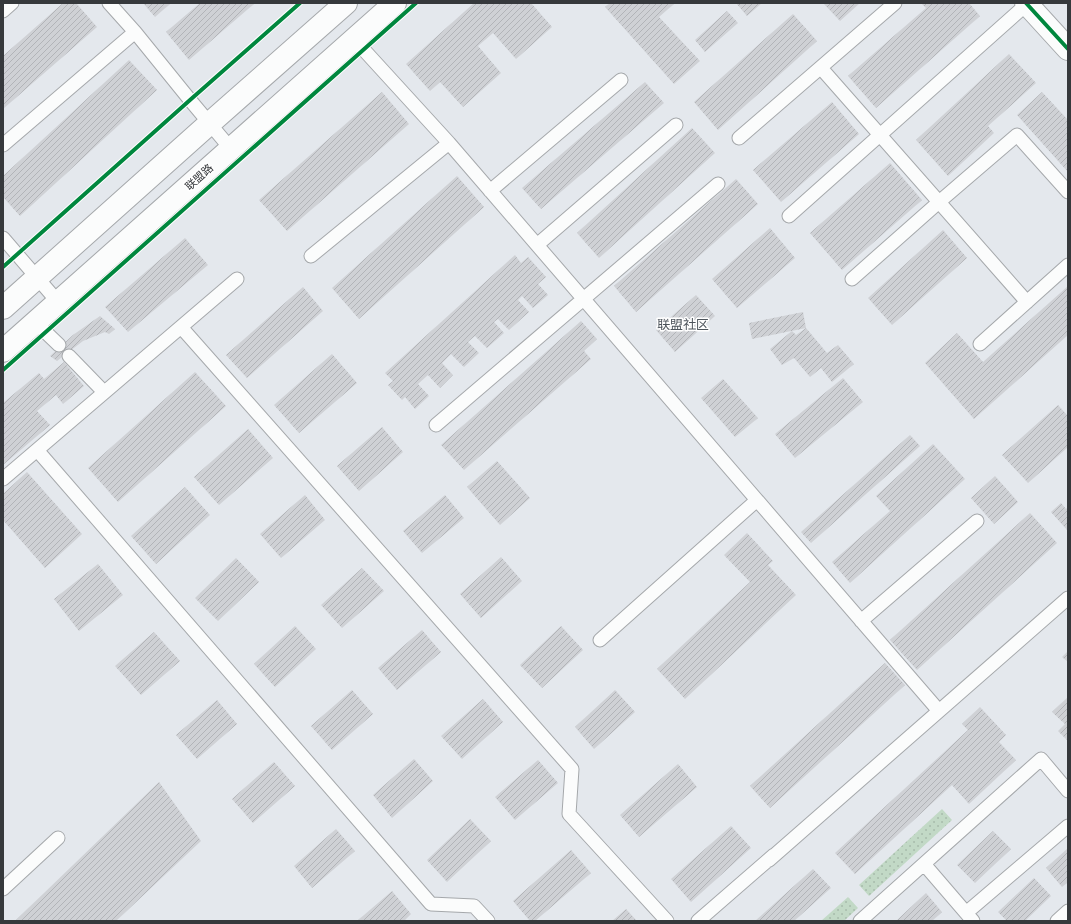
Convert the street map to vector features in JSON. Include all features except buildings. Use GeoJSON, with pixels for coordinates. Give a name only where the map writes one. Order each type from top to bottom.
{"type":"FeatureCollection","features":[{"type":"Feature","properties":{"kind":"main road"},"geometry":{"type":"LineString","coordinates":[[3,308],[346,3]]}},
{"type":"Feature","properties":{"kind":"main road","name":"联盟路"},"geometry":{"type":"LineString","coordinates":[[3,351],[395,3]]}},
{"type":"Feature","properties":{"kind":"main road"},"geometry":{"type":"LineString","coordinates":[[1027,4],[1068,50]]}},
{"type":"Feature","properties":{"kind":"lane"},"geometry":{"type":"LineString","coordinates":[[3,11],[12,3]]}},
{"type":"Feature","properties":{"kind":"lane"},"geometry":{"type":"LineString","coordinates":[[109,3],[135,32],[231,149]]}},
{"type":"Feature","properties":{"kind":"lane"},"geometry":{"type":"LineString","coordinates":[[739,138],[895,3]]}},
{"type":"Feature","properties":{"kind":"lane"},"geometry":{"type":"LineString","coordinates":[[789,216],[1027,4]]}},
{"type":"Feature","properties":{"kind":"lane"},"geometry":{"type":"LineString","coordinates":[[3,145],[135,32]]}},
{"type":"Feature","properties":{"kind":"lane"},"geometry":{"type":"LineString","coordinates":[[353,40],[364,50],[490,191],[939,711]]}},
{"type":"Feature","properties":{"kind":"lane"},"geometry":{"type":"LineString","coordinates":[[821,68],[1027,302]]}},
{"type":"Feature","properties":{"kind":"lane"},"geometry":{"type":"LineString","coordinates":[[490,191],[621,80]]}},
{"type":"Feature","properties":{"kind":"lane"},"geometry":{"type":"LineString","coordinates":[[537,245],[676,125]]}},
{"type":"Feature","properties":{"kind":"lane"},"geometry":{"type":"LineString","coordinates":[[852,279],[1017,135],[1068,192]]}},
{"type":"Feature","properties":{"kind":"lane"},"geometry":{"type":"LineString","coordinates":[[311,256],[448,143]]}},
{"type":"Feature","properties":{"kind":"lane"},"geometry":{"type":"LineString","coordinates":[[436,425],[718,184]]}},
{"type":"Feature","properties":{"kind":"lane"},"geometry":{"type":"LineString","coordinates":[[3,238],[58,302]]}},
{"type":"Feature","properties":{"kind":"lane"},"geometry":{"type":"LineString","coordinates":[[980,344],[1068,266]]}},
{"type":"Feature","properties":{"kind":"lane"},"geometry":{"type":"LineString","coordinates":[[3,479],[237,279]]}},
{"type":"Feature","properties":{"kind":"lane"},"geometry":{"type":"LineString","coordinates":[[35,322],[59,345]]}},
{"type":"Feature","properties":{"kind":"lane"},"geometry":{"type":"LineString","coordinates":[[180,327],[572,769],[569,814],[667,921]]}},
{"type":"Feature","properties":{"kind":"lane"},"geometry":{"type":"LineString","coordinates":[[69,356],[104,392]]}},
{"type":"Feature","properties":{"kind":"lane"},"geometry":{"type":"LineString","coordinates":[[37,450],[431,904],[474,906],[488,921]]}},
{"type":"Feature","properties":{"kind":"lane"},"geometry":{"type":"LineString","coordinates":[[600,640],[757,500]]}},
{"type":"Feature","properties":{"kind":"lane"},"geometry":{"type":"LineString","coordinates":[[861,621],[977,521]]}},
{"type":"Feature","properties":{"kind":"lane"},"geometry":{"type":"LineString","coordinates":[[698,921],[772,858],[1068,598]]}},
{"type":"Feature","properties":{"kind":"lane"},"geometry":{"type":"LineString","coordinates":[[860,921],[1041,759],[1068,791]]}},
{"type":"Feature","properties":{"kind":"lane"},"geometry":{"type":"LineString","coordinates":[[924,864],[969,917],[1068,826]]}},
{"type":"Feature","properties":{"kind":"lane"},"geometry":{"type":"LineString","coordinates":[[3,889],[58,838]]}},
{"type":"Feature","properties":{"kind":"lane"},"geometry":{"type":"LineString","coordinates":[[1057,921],[1068,911]]}},
{"type":"Feature","properties":{"kind":"green space"},"geometry":{"type":"Polygon","coordinates":[[[942,809],[952,820],[869,896],[859,885],[942,809]]]}},
{"type":"Feature","properties":{"kind":"green space"},"geometry":{"type":"Polygon","coordinates":[[[848,897],[858,908],[844,921],[821,921],[848,897]]]}},
{"type":"Feature","properties":{"kind":"cycle path"},"geometry":{"type":"LineString","coordinates":[[3,267],[300,3]]}},
{"type":"Feature","properties":{"kind":"cycle path"},"geometry":{"type":"LineString","coordinates":[[3,370],[416,3]]}},
{"type":"Feature","properties":{"kind":"cycle path"},"geometry":{"type":"LineString","coordinates":[[1026,3],[1068,49]]}},
{"type":"Feature","properties":{"kind":"district","name":"联盟社区"},"geometry":{"type":"Point","coordinates":[683,324]}}]}
